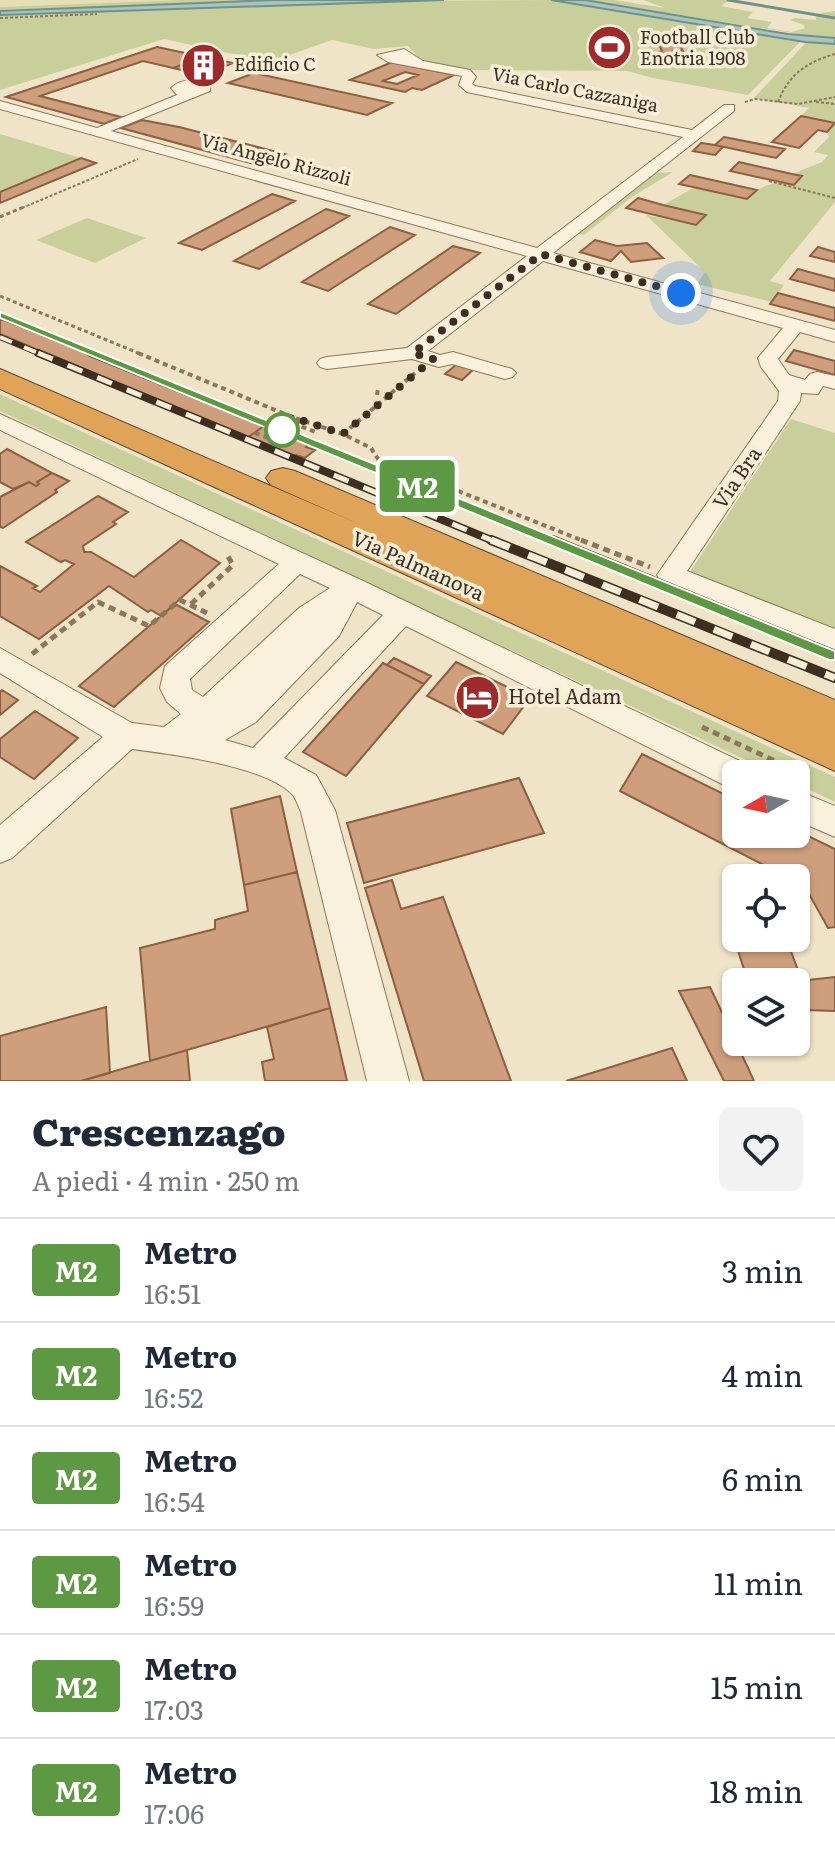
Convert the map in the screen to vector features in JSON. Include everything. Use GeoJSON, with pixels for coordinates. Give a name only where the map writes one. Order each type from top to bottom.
{"type":"FeatureCollection","features":[{"type":"Feature","properties":{"kind":"highway","name":"Via Palmanova"},"geometry":{"type":"LineString","coordinates":[[0,355],[835,719]]}},
{"type":"Feature","properties":{"kind":"highway","name":"Via Palmanova"},"geometry":{"type":"LineString","coordinates":[[0,378],[835,753]]}},
{"type":"Feature","properties":{"kind":"street","name":"Via Carlo Cazzaniga"},"geometry":{"type":"LineString","coordinates":[[393,59],[413,60],[466,73],[470,77],[465,85],[471,89],[695,135]]}},
{"type":"Feature","properties":{"kind":"street"},"geometry":{"type":"LineString","coordinates":[[98,132],[206,88],[199,84],[185,84],[177,88],[180,92]]}},
{"type":"Feature","properties":{"kind":"street","name":"Via Angelo Rizzoli"},"geometry":{"type":"LineString","coordinates":[[0,105],[835,336]]}},
{"type":"Feature","properties":{"kind":"street"},"geometry":{"type":"LineString","coordinates":[[423,356],[541,254],[729,108]]}},
{"type":"Feature","properties":{"kind":"street","name":"Via Bra"},"geometry":{"type":"LineString","coordinates":[[671,575],[789,401],[790,390],[771,367],[768,358],[796,325]]}},
{"type":"Feature","properties":{"kind":"street"},"geometry":{"type":"LineString","coordinates":[[327,363],[423,356],[439,361],[453,358],[505,373]]}},
{"type":"Feature","properties":{"kind":"street"},"geometry":{"type":"LineString","coordinates":[[782,380],[810,389],[817,378],[835,383]]}},
{"type":"Feature","properties":{"kind":"street"},"geometry":{"type":"LineString","coordinates":[[0,421],[403,612],[722,768]]}},
{"type":"Feature","properties":{"kind":"street"},"geometry":{"type":"LineString","coordinates":[[206,713],[177,694],[173,685],[176,674],[297,562]]}},
{"type":"Feature","properties":{"kind":"street"},"geometry":{"type":"LineString","coordinates":[[671,575],[835,641]]}},
{"type":"Feature","properties":{"kind":"street"},"geometry":{"type":"LineString","coordinates":[[162,739],[184,729],[206,713],[301,621],[351,587]]}},
{"type":"Feature","properties":{"kind":"street"},"geometry":{"type":"LineString","coordinates":[[162,739],[209,732],[228,725],[245,713],[329,629],[351,587]]}},
{"type":"Feature","properties":{"kind":"street"},"geometry":{"type":"LineString","coordinates":[[259,763],[403,612]]}},
{"type":"Feature","properties":{"kind":"street"},"geometry":{"type":"LineString","coordinates":[[5,669],[126,735],[204,746],[259,763],[298,781],[316,803],[388,1081]]}},
{"type":"Feature","properties":{"kind":"street"},"geometry":{"type":"LineString","coordinates":[[0,847],[126,735]]}},
{"type":"Feature","properties":{"kind":"street"},"geometry":{"type":"LineString","coordinates":[[810,798],[835,822]]}},
{"type":"Feature","properties":{"kind":"path"},"geometry":{"type":"LineString","coordinates":[[0,18],[97,14]]}},
{"type":"Feature","properties":{"kind":"path"},"geometry":{"type":"LineString","coordinates":[[778,102],[790,78],[800,68],[809,61],[835,54]]}},
{"type":"Feature","properties":{"kind":"path"},"geometry":{"type":"LineString","coordinates":[[810,102],[835,97]]}},
{"type":"Feature","properties":{"kind":"path"},"geometry":{"type":"LineString","coordinates":[[745,102],[755,99],[835,104]]}},
{"type":"Feature","properties":{"kind":"path"},"geometry":{"type":"LineString","coordinates":[[0,217],[150,154]]}},
{"type":"Feature","properties":{"kind":"path"},"geometry":{"type":"LineString","coordinates":[[769,181],[835,198]]}},
{"type":"Feature","properties":{"kind":"path"},"geometry":{"type":"LineString","coordinates":[[0,296],[295,418],[343,434],[371,448],[378,459],[432,482],[671,575]]}},
{"type":"Feature","properties":{"kind":"path"},"geometry":{"type":"LineString","coordinates":[[343,434],[423,356]]}},
{"type":"Feature","properties":{"kind":"path"},"geometry":{"type":"LineString","coordinates":[[377,395],[378,389]]}},
{"type":"Feature","properties":{"kind":"path"},"geometry":{"type":"LineString","coordinates":[[295,418],[300,426],[318,433]]}},
{"type":"Feature","properties":{"kind":"path"},"geometry":{"type":"LineString","coordinates":[[255,433],[277,441]]}},
{"type":"Feature","properties":{"kind":"path"},"geometry":{"type":"LineString","coordinates":[[190,604],[233,565],[223,551]]}},
{"type":"Feature","properties":{"kind":"path"},"geometry":{"type":"LineString","coordinates":[[5,669],[98,602],[149,626],[180,600],[216,618]]}},
{"type":"Feature","properties":{"kind":"path"},"geometry":{"type":"LineString","coordinates":[[689,721],[753,760]]}},
{"type":"Feature","properties":{"kind":"shaded area"},"geometry":{"type":"Polygon","coordinates":[[[0,0],[182,0],[0,7],[0,0]]]}},
{"type":"Feature","properties":{"kind":"green space"},"geometry":{"type":"Polygon","coordinates":[[[274,0],[0,11],[0,7],[274,0]]]}},
{"type":"Feature","properties":{"kind":"green space"},"geometry":{"type":"Polygon","coordinates":[[[551,0],[801,41],[748,95],[627,71],[458,70],[420,59],[408,46],[374,49],[332,40],[270,62],[164,39],[0,90],[0,15],[355,1],[551,0]]]}},
{"type":"Feature","properties":{"kind":"green space"},"geometry":{"type":"Polygon","coordinates":[[[585,0],[614,0],[665,8],[643,0],[730,0],[721,6],[753,12],[747,18],[772,22],[767,28],[792,32],[805,28],[790,20],[816,20],[816,14],[835,11],[835,202],[770,281],[784,285],[772,302],[697,284],[705,272],[646,215],[696,225],[706,215],[663,205],[695,187],[747,199],[769,185],[794,185],[802,176],[792,174],[822,162],[828,155],[814,152],[829,137],[827,132],[834,123],[801,116],[809,108],[754,98],[812,36],[585,0]]]}},
{"type":"Feature","properties":{"kind":"green space"},"geometry":{"type":"Polygon","coordinates":[[[0,134],[81,158],[0,192],[0,134]]]}},
{"type":"Feature","properties":{"kind":"green space"},"geometry":{"type":"Polygon","coordinates":[[[673,172],[632,197],[584,235],[578,234],[653,173],[673,172]]]}},
{"type":"Feature","properties":{"kind":"green space"},"geometry":{"type":"Polygon","coordinates":[[[87,218],[146,238],[95,263],[36,240],[87,218]]]}},
{"type":"Feature","properties":{"kind":"green space"},"geometry":{"type":"Polygon","coordinates":[[[0,394],[798,760],[746,760],[0,411],[0,394]]]}},
{"type":"Feature","properties":{"kind":"green space"},"geometry":{"type":"Polygon","coordinates":[[[791,419],[835,433],[835,630],[690,572],[791,419]]]}},
{"type":"Feature","properties":{"kind":"green space"},"geometry":{"type":"Polygon","coordinates":[[[810,766],[835,777],[835,802],[810,790],[810,766]]]}},
{"type":"Feature","properties":{"kind":"water"},"geometry":{"type":"Polygon","coordinates":[[[274,0],[444,0],[0,15],[0,11],[274,0]]]}},
{"type":"Feature","properties":{"kind":"water"},"geometry":{"type":"Polygon","coordinates":[[[551,0],[585,0],[788,34],[835,38],[835,44],[805,42],[551,0]]]}},
{"type":"Feature","properties":{"kind":"building"},"geometry":{"type":"Polygon","coordinates":[[[667,36],[683,38],[678,42],[683,51],[674,51],[678,54],[668,61],[649,57],[662,51],[658,42],[667,36]]]}},
{"type":"Feature","properties":{"kind":"building"},"geometry":{"type":"Polygon","coordinates":[[[157,47],[204,57],[173,68],[143,61],[40,96],[121,117],[104,124],[6,97],[157,47]]]}},
{"type":"Feature","properties":{"kind":"building","name":"Edificio C"},"geometry":{"type":"Polygon","coordinates":[[[204,57],[233,63],[203,75],[173,68],[204,57]]]}},
{"type":"Feature","properties":{"kind":"building"},"geometry":{"type":"Polygon","coordinates":[[[392,62],[454,75],[422,90],[412,88],[405,92],[350,80],[392,62]],[[405,72],[383,81],[397,84],[418,75],[405,72]]]}},
{"type":"Feature","properties":{"kind":"building"},"geometry":{"type":"Polygon","coordinates":[[[254,73],[392,103],[367,115],[228,83],[254,73]]]}},
{"type":"Feature","properties":{"kind":"building"},"geometry":{"type":"Polygon","coordinates":[[[801,116],[835,123],[827,132],[818,130],[799,148],[772,142],[801,116]]]}},
{"type":"Feature","properties":{"kind":"building"},"geometry":{"type":"Polygon","coordinates":[[[142,120],[285,154],[262,166],[121,128],[142,120]]]}},
{"type":"Feature","properties":{"kind":"building"},"geometry":{"type":"Polygon","coordinates":[[[724,137],[785,149],[776,158],[715,145],[724,137]]]}},
{"type":"Feature","properties":{"kind":"building"},"geometry":{"type":"Polygon","coordinates":[[[701,143],[723,147],[715,155],[693,151],[701,143]]]}},
{"type":"Feature","properties":{"kind":"building"},"geometry":{"type":"Polygon","coordinates":[[[81,158],[96,163],[0,203],[0,192],[81,158]]]}},
{"type":"Feature","properties":{"kind":"building"},"geometry":{"type":"Polygon","coordinates":[[[739,162],[802,176],[794,185],[730,171],[739,162]]]}},
{"type":"Feature","properties":{"kind":"building"},"geometry":{"type":"Polygon","coordinates":[[[690,175],[757,190],[747,199],[679,184],[690,175]]]}},
{"type":"Feature","properties":{"kind":"building"},"geometry":{"type":"Polygon","coordinates":[[[272,194],[295,201],[202,250],[179,243],[272,194]]]}},
{"type":"Feature","properties":{"kind":"building"},"geometry":{"type":"Polygon","coordinates":[[[638,198],[706,215],[696,225],[626,208],[638,198]]]}},
{"type":"Feature","properties":{"kind":"building"},"geometry":{"type":"Polygon","coordinates":[[[326,209],[349,216],[259,269],[234,261],[326,209]]]}},
{"type":"Feature","properties":{"kind":"building"},"geometry":{"type":"Polygon","coordinates":[[[390,227],[415,235],[328,291],[302,282],[390,227]]]}},
{"type":"Feature","properties":{"kind":"building"},"geometry":{"type":"Polygon","coordinates":[[[595,240],[617,246],[647,243],[663,258],[631,262],[621,251],[611,261],[580,252],[595,240]]]}},
{"type":"Feature","properties":{"kind":"building"},"geometry":{"type":"Polygon","coordinates":[[[453,246],[480,253],[396,314],[368,304],[453,246]]]}},
{"type":"Feature","properties":{"kind":"building"},"geometry":{"type":"Polygon","coordinates":[[[818,247],[835,252],[835,262],[810,256],[818,247]]]}},
{"type":"Feature","properties":{"kind":"building"},"geometry":{"type":"Polygon","coordinates":[[[798,269],[835,279],[835,291],[790,279],[798,269]]]}},
{"type":"Feature","properties":{"kind":"building"},"geometry":{"type":"Polygon","coordinates":[[[778,293],[835,308],[835,321],[770,304],[778,293]]]}},
{"type":"Feature","properties":{"kind":"building"},"geometry":{"type":"Polygon","coordinates":[[[3,319],[264,426],[247,438],[0,334],[0,321],[3,319]]]}},
{"type":"Feature","properties":{"kind":"building"},"geometry":{"type":"Polygon","coordinates":[[[794,350],[835,361],[835,375],[786,361],[794,350]]]}},
{"type":"Feature","properties":{"kind":"building"},"geometry":{"type":"Polygon","coordinates":[[[457,364],[474,369],[462,380],[445,374],[457,364]]]}},
{"type":"Feature","properties":{"kind":"building"},"geometry":{"type":"Polygon","coordinates":[[[264,426],[309,444],[306,447],[315,450],[305,458],[292,457],[247,438],[264,426]]]}},
{"type":"Feature","properties":{"kind":"building"},"geometry":{"type":"Polygon","coordinates":[[[7,449],[52,473],[37,482],[39,484],[36,486],[29,482],[13,489],[0,482],[0,454],[7,449]]]}},
{"type":"Feature","properties":{"kind":"building"},"geometry":{"type":"Polygon","coordinates":[[[52,473],[69,481],[3,528],[0,527],[0,497],[29,482],[36,486],[39,484],[37,482],[52,473]]]}},
{"type":"Feature","properties":{"kind":"building"},"geometry":{"type":"Polygon","coordinates":[[[98,496],[128,512],[83,546],[84,552],[91,552],[134,577],[181,540],[220,563],[161,616],[151,610],[148,612],[109,586],[39,639],[0,616],[0,566],[37,586],[33,588],[40,592],[74,564],[65,560],[61,562],[26,542],[98,496]]]}},
{"type":"Feature","properties":{"kind":"building"},"geometry":{"type":"Polygon","coordinates":[[[175,604],[209,622],[114,707],[79,686],[175,604]]]}},
{"type":"Feature","properties":{"kind":"building"},"geometry":{"type":"Polygon","coordinates":[[[394,658],[431,676],[424,684],[387,665],[394,658]]]}},
{"type":"Feature","properties":{"kind":"building"},"geometry":{"type":"Polygon","coordinates":[[[456,662],[530,698],[503,734],[427,696],[456,662]]]}},
{"type":"Feature","properties":{"kind":"building"},"geometry":{"type":"Polygon","coordinates":[[[383,663],[424,684],[346,776],[303,752],[383,663]]]}},
{"type":"Feature","properties":{"kind":"building"},"geometry":{"type":"Polygon","coordinates":[[[2,690],[18,700],[0,715],[0,692],[2,690]]]}},
{"type":"Feature","properties":{"kind":"building"},"geometry":{"type":"Polygon","coordinates":[[[35,711],[78,738],[34,779],[0,757],[0,739],[35,711]]]}},
{"type":"Feature","properties":{"kind":"building"},"geometry":{"type":"Polygon","coordinates":[[[642,754],[722,793],[722,844],[620,791],[642,754]]]}},
{"type":"Feature","properties":{"kind":"building"},"geometry":{"type":"Polygon","coordinates":[[[519,778],[544,833],[364,883],[347,823],[519,778]]]}},
{"type":"Feature","properties":{"kind":"building"},"geometry":{"type":"Polygon","coordinates":[[[280,796],[297,872],[244,885],[231,809],[280,796]]]}},
{"type":"Feature","properties":{"kind":"building"},"geometry":{"type":"Polygon","coordinates":[[[810,837],[835,849],[835,927],[828,928],[810,896],[810,864],[762,864],[731,848],[810,848],[810,837]]]}},
{"type":"Feature","properties":{"kind":"building"},"geometry":{"type":"Polygon","coordinates":[[[297,872],[330,1008],[150,1061],[140,948],[215,929],[215,920],[248,911],[244,885],[297,872]]]}},
{"type":"Feature","properties":{"kind":"building"},"geometry":{"type":"Polygon","coordinates":[[[392,880],[401,909],[443,897],[511,1081],[424,1081],[365,888],[392,880]]]}},
{"type":"Feature","properties":{"kind":"building"},"geometry":{"type":"Polygon","coordinates":[[[738,952],[791,952],[797,968],[744,968],[738,952]]]}},
{"type":"Feature","properties":{"kind":"building"},"geometry":{"type":"Polygon","coordinates":[[[835,977],[835,1011],[810,1010],[810,980],[835,977]]]}},
{"type":"Feature","properties":{"kind":"building"},"geometry":{"type":"Polygon","coordinates":[[[710,987],[722,1013],[722,1056],[742,1056],[754,1081],[724,1081],[679,991],[710,987]]]}},
{"type":"Feature","properties":{"kind":"building"},"geometry":{"type":"Polygon","coordinates":[[[106,1007],[110,1073],[81,1081],[0,1081],[0,1036],[106,1007]]]}},
{"type":"Feature","properties":{"kind":"building"},"geometry":{"type":"Polygon","coordinates":[[[330,1008],[347,1081],[265,1081],[262,1062],[274,1059],[267,1027],[330,1008]]]}},
{"type":"Feature","properties":{"kind":"building"},"geometry":{"type":"Polygon","coordinates":[[[672,1048],[687,1081],[566,1081],[672,1048]]]}},
{"type":"Feature","properties":{"kind":"building"},"geometry":{"type":"Polygon","coordinates":[[[187,1050],[190,1081],[84,1081],[84,1080],[187,1050]]]}},
{"type":"Feature","properties":{"kind":"waterway"},"geometry":{"type":"LineString","coordinates":[[728,0],[835,18]]}},
{"type":"Feature","properties":{"kind":"railway"},"geometry":{"type":"LineString","coordinates":[[0,316],[96,355]]}},
{"type":"Feature","properties":{"kind":"railway"},"geometry":{"type":"LineString","coordinates":[[0,337],[43,355]]}},
{"type":"Feature","properties":{"kind":"railway"},"geometry":{"type":"LineString","coordinates":[[38,353],[496,542]]}},
{"type":"Feature","properties":{"kind":"railway"},"geometry":{"type":"LineString","coordinates":[[91,353],[557,542]]}},
{"type":"Feature","properties":{"kind":"railway"},"geometry":{"type":"LineString","coordinates":[[491,540],[835,678]]}},
{"type":"Feature","properties":{"kind":"railway"},"geometry":{"type":"LineString","coordinates":[[552,540],[835,655]]}},
{"type":"Feature","properties":{"kind":"metro line","name":"M2"},"geometry":{"type":"LineString","coordinates":[[0,316],[835,655]]}},
{"type":"Feature","properties":{"kind":"place","name":"Football Club Enotria 1908"},"geometry":{"type":"Point","coordinates":[609,48]}},
{"type":"Feature","properties":{"kind":"place","name":"Edificio C"},"geometry":{"type":"Point","coordinates":[203,65]}},
{"type":"Feature","properties":{"kind":"place","name":"Hotel Adam"},"geometry":{"type":"Point","coordinates":[477,697]}},
{"type":"Feature","properties":{"kind":"route"},"geometry":{"type":"LineString","coordinates":[[282,430],[292,417],[343,434],[433,359],[413,353],[541,254],[681,293]]}}]}
